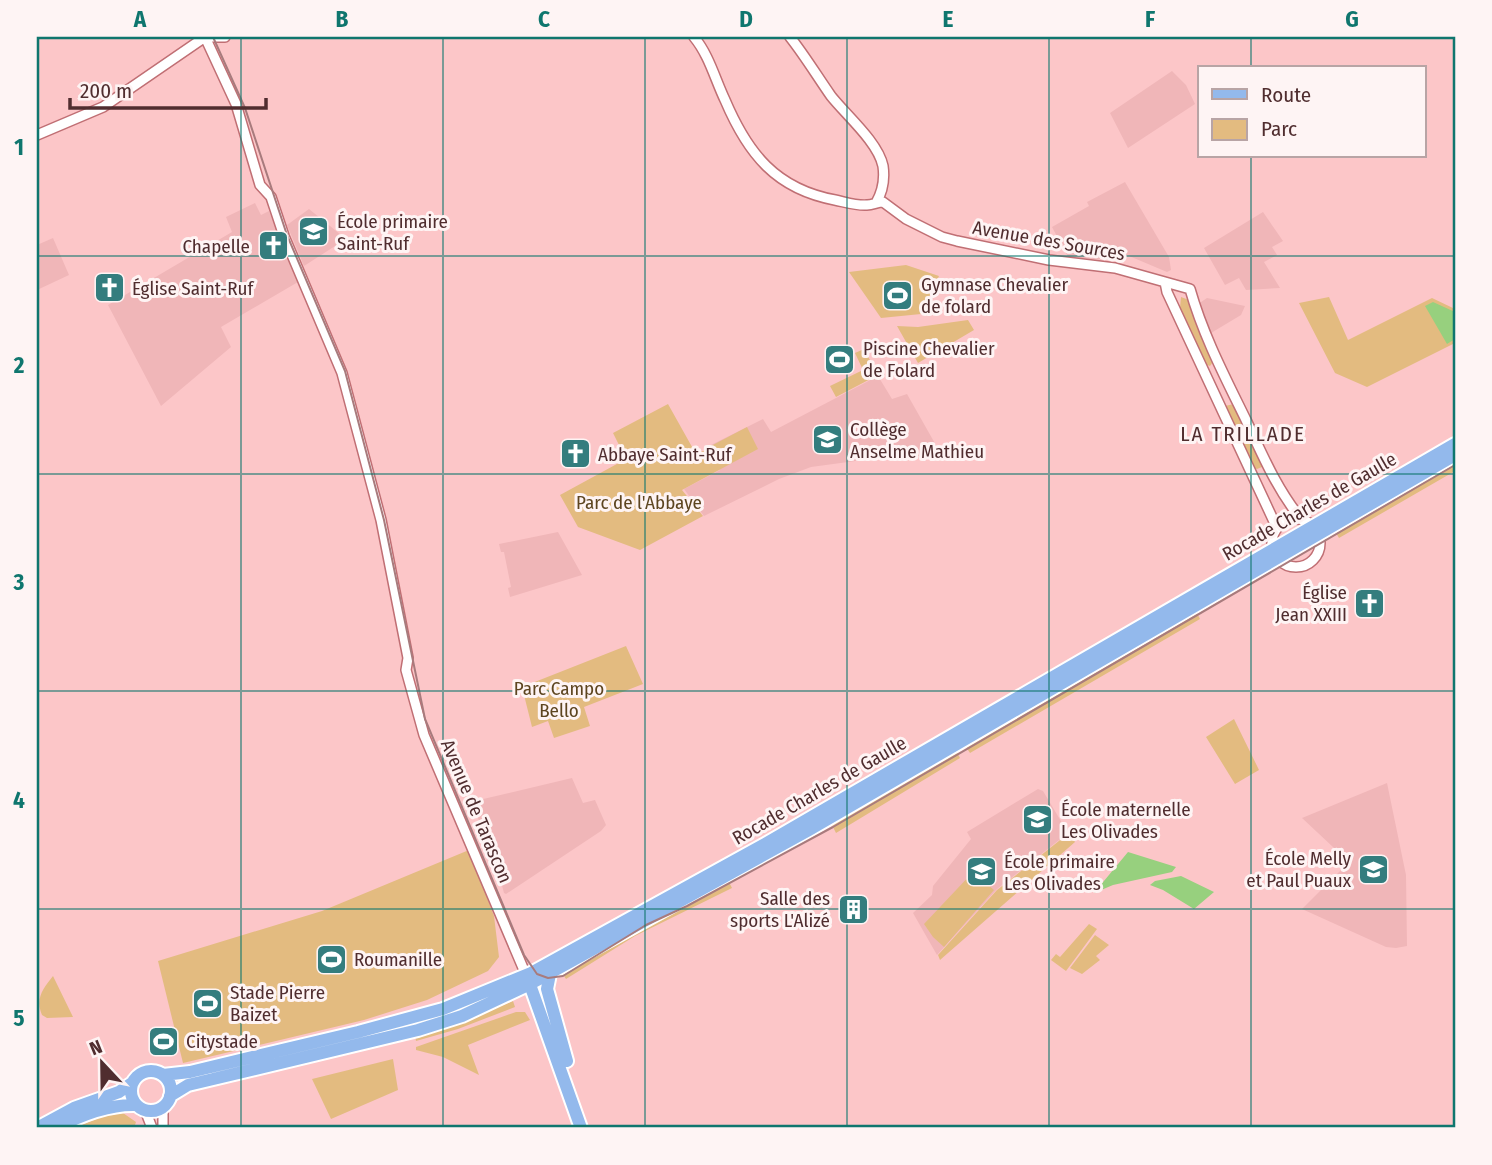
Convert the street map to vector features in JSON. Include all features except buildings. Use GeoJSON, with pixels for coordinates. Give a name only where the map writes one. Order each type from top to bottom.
{"type":"FeatureCollection","features":[{"type":"Feature","properties":{"kind":"main road","name":"Rocade Charles de Gaulle"},"geometry":{"type":"LineString","coordinates":[[163,1075],[190,1072],[398,1022],[443,1009],[550,968],[809,830],[1275,554],[1311,527],[1455,444]]}},
{"type":"Feature","properties":{"kind":"main road","name":"Rocade Charles de Gaulle"},"geometry":{"type":"LineString","coordinates":[[1311,527],[1455,455]]}},
{"type":"Feature","properties":{"kind":"main road","name":"Avenue de Tarascon"},"geometry":{"type":"LineString","coordinates":[[550,968],[546,986],[555,1026]]}},
{"type":"Feature","properties":{"kind":"main road","name":"Rocade Charles de Gaulle"},"geometry":{"type":"LineString","coordinates":[[479,1008],[523,980]]}},
{"type":"Feature","properties":{"kind":"main road","name":"Avenue de Tarascon"},"geometry":{"type":"LineString","coordinates":[[523,980],[536,1001],[581,1128]]}},
{"type":"Feature","properties":{"kind":"main road","name":"Avenue de Tarascon"},"geometry":{"type":"LineString","coordinates":[[523,980],[544,998],[589,1128]]}},
{"type":"Feature","properties":{"kind":"main road","name":"Rocade Charles de Gaulle"},"geometry":{"type":"LineString","coordinates":[[166,1102],[188,1085],[418,1030],[522,995],[536,1001]]}},
{"type":"Feature","properties":{"kind":"main road"},"geometry":{"type":"LineString","coordinates":[[37,1122],[119,1092],[137,1076],[152,1071],[163,1075],[170,1084],[166,1102],[146,1116]]}},
{"type":"Feature","properties":{"kind":"main road"},"geometry":{"type":"LineString","coordinates":[[132,1083],[131,1094],[146,1116]]}},
{"type":"Feature","properties":{"kind":"main road"},"geometry":{"type":"LineString","coordinates":[[56,1128],[93,1112],[116,1106],[146,1116]]}},
{"type":"Feature","properties":{"kind":"main road"},"geometry":{"type":"LineString","coordinates":[[37,1128],[63,1113]]}},
{"type":"Feature","properties":{"kind":"street"},"geometry":{"type":"LineString","coordinates":[[37,135],[103,107],[205,37],[225,37]]}},
{"type":"Feature","properties":{"kind":"street","name":"Avenue de Tarascon"},"geometry":{"type":"LineString","coordinates":[[205,37],[239,112],[251,157],[342,373],[381,520],[408,658],[406,670],[424,735],[523,980]]}},
{"type":"Feature","properties":{"kind":"street"},"geometry":{"type":"LineString","coordinates":[[694,37],[707,58],[740,133],[751,150],[770,170],[805,192],[866,206],[876,203],[883,190],[883,164],[876,150],[831,96],[790,37]]}},
{"type":"Feature","properties":{"kind":"street","name":"Avenue des Sources"},"geometry":{"type":"LineString","coordinates":[[876,203],[886,204],[906,219],[942,237],[1049,260],[1115,268],[1190,289],[1205,334],[1269,468],[1288,502],[1311,527]]}},
{"type":"Feature","properties":{"kind":"street"},"geometry":{"type":"LineString","coordinates":[[1165,282],[1165,289],[1277,528]]}},
{"type":"Feature","properties":{"kind":"street"},"geometry":{"type":"LineString","coordinates":[[1174,306],[1177,286]]}},
{"type":"Feature","properties":{"kind":"street"},"geometry":{"type":"LineString","coordinates":[[1291,519],[1311,527],[1318,551],[1309,563],[1294,567],[1275,554],[1273,537],[1277,528],[1291,519]]}},
{"type":"Feature","properties":{"kind":"street"},"geometry":{"type":"LineString","coordinates":[[163,1128],[166,1102]]}},
{"type":"Feature","properties":{"kind":"shaded area"},"geometry":{"type":"Polygon","coordinates":[[[1172,71],[1186,85],[1195,104],[1128,148],[1110,113],[1172,71]]]}},
{"type":"Feature","properties":{"kind":"shaded area"},"geometry":{"type":"Polygon","coordinates":[[[1125,182],[1169,257],[1171,270],[1167,272],[1122,253],[1109,260],[1068,257],[1052,227],[1089,206],[1087,202],[1125,182]]]}},
{"type":"Feature","properties":{"kind":"shaded area"},"geometry":{"type":"Polygon","coordinates":[[[255,203],[261,215],[269,211],[298,282],[221,327],[231,347],[161,406],[108,305],[232,232],[226,217],[255,203]]]}},
{"type":"Feature","properties":{"kind":"shaded area","name":"École primaire Saint-Ruf"},"geometry":{"type":"Polygon","coordinates":[[[309,209],[346,239],[304,266],[287,225],[309,209]]]}},
{"type":"Feature","properties":{"kind":"shaded area"},"geometry":{"type":"Polygon","coordinates":[[[1263,212],[1283,241],[1272,247],[1277,255],[1264,262],[1280,288],[1246,290],[1239,278],[1225,285],[1204,248],[1263,212]]]}},
{"type":"Feature","properties":{"kind":"shaded area"},"geometry":{"type":"Polygon","coordinates":[[[53,238],[69,275],[37,290],[37,245],[53,238]]]}},
{"type":"Feature","properties":{"kind":"shaded area"},"geometry":{"type":"Polygon","coordinates":[[[1207,298],[1245,306],[1241,315],[1211,333],[1198,304],[1207,298]]]}},
{"type":"Feature","properties":{"kind":"shaded area"},"geometry":{"type":"Polygon","coordinates":[[[1433,302],[1455,312],[1455,339],[1447,344],[1425,306],[1433,302]]]}},
{"type":"Feature","properties":{"kind":"shaded area","name":"Collège Anselme Mathieu"},"geometry":{"type":"Polygon","coordinates":[[[878,376],[892,399],[907,394],[937,447],[919,458],[885,457],[811,467],[779,479],[704,516],[684,489],[720,470],[707,447],[763,419],[771,432],[878,376]]]}},
{"type":"Feature","properties":{"kind":"shaded area"},"geometry":{"type":"Polygon","coordinates":[[[558,532],[582,575],[510,597],[508,588],[511,587],[504,552],[501,552],[499,544],[558,532]]]}},
{"type":"Feature","properties":{"kind":"shaded area"},"geometry":{"type":"Polygon","coordinates":[[[572,778],[583,803],[595,800],[606,825],[601,831],[504,893],[489,848],[489,839],[484,837],[474,805],[480,804],[479,800],[572,778]]]}},
{"type":"Feature","properties":{"kind":"shaded area","name":"École Melly et Paul Puaux"},"geometry":{"type":"Polygon","coordinates":[[[1387,783],[1406,875],[1407,946],[1396,948],[1386,947],[1302,909],[1349,862],[1302,818],[1387,783]]]}},
{"type":"Feature","properties":{"kind":"shaded area","name":"École primaire Les Olivades"},"geometry":{"type":"Polygon","coordinates":[[[1038,789],[1043,791],[1068,833],[997,889],[937,955],[913,913],[932,895],[933,886],[971,839],[967,832],[1038,789]]]}},
{"type":"Feature","properties":{"kind":"shaded area"},"geometry":{"type":"Polygon","coordinates":[[[1128,852],[1176,867],[1172,872],[1113,885],[1094,893],[1128,852]]]}},
{"type":"Feature","properties":{"kind":"shaded area"},"geometry":{"type":"Polygon","coordinates":[[[1181,876],[1214,892],[1194,909],[1150,885],[1155,881],[1181,876]]]}},
{"type":"Feature","properties":{"kind":"green space","name":"Gymnase Chevalier de folard"},"geometry":{"type":"Polygon","coordinates":[[[906,265],[939,276],[921,314],[881,318],[849,272],[906,265]]]}},
{"type":"Feature","properties":{"kind":"green space"},"geometry":{"type":"Polygon","coordinates":[[[1181,297],[1189,300],[1213,362],[1210,366],[1204,364],[1180,308],[1181,297]]]}},
{"type":"Feature","properties":{"kind":"green space"},"geometry":{"type":"Polygon","coordinates":[[[1329,297],[1348,340],[1432,298],[1455,309],[1455,343],[1367,387],[1335,373],[1299,303],[1329,297]]]}},
{"type":"Feature","properties":{"kind":"green space"},"geometry":{"type":"Polygon","coordinates":[[[968,320],[974,330],[918,363],[897,326],[918,327],[968,320]]]}},
{"type":"Feature","properties":{"kind":"green space"},"geometry":{"type":"Polygon","coordinates":[[[864,349],[878,375],[836,397],[830,386],[863,370],[855,353],[864,349]]]}},
{"type":"Feature","properties":{"kind":"green space","name":"Parc de l'Abbaye"},"geometry":{"type":"Polygon","coordinates":[[[668,404],[696,454],[708,449],[715,460],[709,447],[747,427],[758,449],[682,490],[703,516],[640,550],[578,527],[560,495],[626,459],[613,433],[668,404]]]}},
{"type":"Feature","properties":{"kind":"green space"},"geometry":{"type":"Polygon","coordinates":[[[1234,404],[1264,463],[1257,469],[1253,468],[1225,410],[1225,406],[1234,404]]]}},
{"type":"Feature","properties":{"kind":"green space"},"geometry":{"type":"Polygon","coordinates":[[[1455,463],[1455,471],[1339,538],[1336,533],[1455,463]]]}},
{"type":"Feature","properties":{"kind":"green space"},"geometry":{"type":"Polygon","coordinates":[[[1196,611],[1200,619],[970,753],[966,747],[1196,611]]]}},
{"type":"Feature","properties":{"kind":"green space","name":"Parc Campo Bello"},"geometry":{"type":"Polygon","coordinates":[[[626,646],[643,684],[584,707],[590,726],[554,738],[548,721],[532,727],[522,687],[626,646]]]}},
{"type":"Feature","properties":{"kind":"green space"},"geometry":{"type":"Polygon","coordinates":[[[1234,719],[1259,770],[1235,784],[1206,737],[1234,719]]]}},
{"type":"Feature","properties":{"kind":"green space"},"geometry":{"type":"Polygon","coordinates":[[[957,752],[960,758],[836,833],[832,825],[957,752]]]}},
{"type":"Feature","properties":{"kind":"green space"},"geometry":{"type":"Polygon","coordinates":[[[1069,833],[1075,842],[940,960],[938,955],[997,890],[1069,833]]]}},
{"type":"Feature","properties":{"kind":"green space","name":"Roumanille"},"geometry":{"type":"Polygon","coordinates":[[[469,850],[494,916],[499,957],[488,971],[427,1000],[364,1020],[183,1063],[158,961],[322,911],[469,850]]]}},
{"type":"Feature","properties":{"kind":"green space"},"geometry":{"type":"Polygon","coordinates":[[[973,872],[994,890],[944,947],[924,924],[973,872]]]}},
{"type":"Feature","properties":{"kind":"green space"},"geometry":{"type":"Polygon","coordinates":[[[729,882],[732,888],[635,936],[566,979],[560,970],[729,882]]]}},
{"type":"Feature","properties":{"kind":"green space"},"geometry":{"type":"Polygon","coordinates":[[[1089,924],[1097,929],[1066,971],[1051,960],[1056,954],[1060,957],[1089,924]]]}},
{"type":"Feature","properties":{"kind":"green space"},"geometry":{"type":"Polygon","coordinates":[[[1095,935],[1109,945],[1096,956],[1100,960],[1082,974],[1070,968],[1095,935]]]}},
{"type":"Feature","properties":{"kind":"green space"},"geometry":{"type":"Polygon","coordinates":[[[53,976],[73,1017],[47,1018],[42,1015],[40,999],[53,976]]]}},
{"type":"Feature","properties":{"kind":"green space"},"geometry":{"type":"Polygon","coordinates":[[[513,1001],[515,1007],[458,1029],[416,1041],[415,1036],[443,1029],[513,1001]]]}},
{"type":"Feature","properties":{"kind":"green space"},"geometry":{"type":"Polygon","coordinates":[[[516,1012],[525,1012],[530,1020],[468,1045],[479,1075],[443,1057],[416,1050],[416,1047],[516,1012]]]}},
{"type":"Feature","properties":{"kind":"green space"},"geometry":{"type":"Polygon","coordinates":[[[393,1059],[398,1090],[331,1119],[312,1079],[393,1059]]]}},
{"type":"Feature","properties":{"kind":"green space"},"geometry":{"type":"Polygon","coordinates":[[[123,1113],[136,1122],[134,1128],[74,1128],[109,1114],[123,1113]]]}},
{"type":"Feature","properties":{"kind":"tram line"},"geometry":{"type":"LineString","coordinates":[[213,37],[245,108],[287,235],[345,371],[384,520],[425,719],[524,955],[537,974],[548,978],[563,976],[646,925],[687,906],[833,827],[1455,465]]}},
{"type":"Feature","properties":{"kind":"place","name":"École primaire Saint-Ruf"},"geometry":{"type":"Point","coordinates":[314,232]}},
{"type":"Feature","properties":{"kind":"place","name":"Chapelle"},"geometry":{"type":"Point","coordinates":[273,246]}},
{"type":"Feature","properties":{"kind":"place","name":"Église Saint-Ruf"},"geometry":{"type":"Point","coordinates":[109,288]}},
{"type":"Feature","properties":{"kind":"place","name":"Gymnase Chevalier de folard"},"geometry":{"type":"Point","coordinates":[898,295]}},
{"type":"Feature","properties":{"kind":"place","name":"Piscine Chevalier de Folard"},"geometry":{"type":"Point","coordinates":[840,359]}},
{"type":"Feature","properties":{"kind":"place","name":"Collège Anselme Mathieu"},"geometry":{"type":"Point","coordinates":[827,440]}},
{"type":"Feature","properties":{"kind":"place","name":"Abbaye Saint-Ruf"},"geometry":{"type":"Point","coordinates":[575,454]}},
{"type":"Feature","properties":{"kind":"place","name":"Église Jean XXIII"},"geometry":{"type":"Point","coordinates":[1370,603]}},
{"type":"Feature","properties":{"kind":"place","name":"École maternelle Les Olivades"},"geometry":{"type":"Point","coordinates":[1038,820]}},
{"type":"Feature","properties":{"kind":"place","name":"École Melly et Paul Puaux"},"geometry":{"type":"Point","coordinates":[1374,869]}},
{"type":"Feature","properties":{"kind":"place","name":"École primaire Les Olivades"},"geometry":{"type":"Point","coordinates":[981,872]}},
{"type":"Feature","properties":{"kind":"place","name":"Salle des sports L'Alizé"},"geometry":{"type":"Point","coordinates":[853,909]}},
{"type":"Feature","properties":{"kind":"place","name":"Roumanille"},"geometry":{"type":"Point","coordinates":[331,959]}},
{"type":"Feature","properties":{"kind":"place","name":"Stade Pierre Baizet"},"geometry":{"type":"Point","coordinates":[207,1003]}},
{"type":"Feature","properties":{"kind":"place","name":"Citystade"},"geometry":{"type":"Point","coordinates":[163,1041]}},
{"type":"Feature","properties":{"kind":"district","name":"LA TRILLADE"},"geometry":{"type":"Point","coordinates":[1243,434]}}]}
